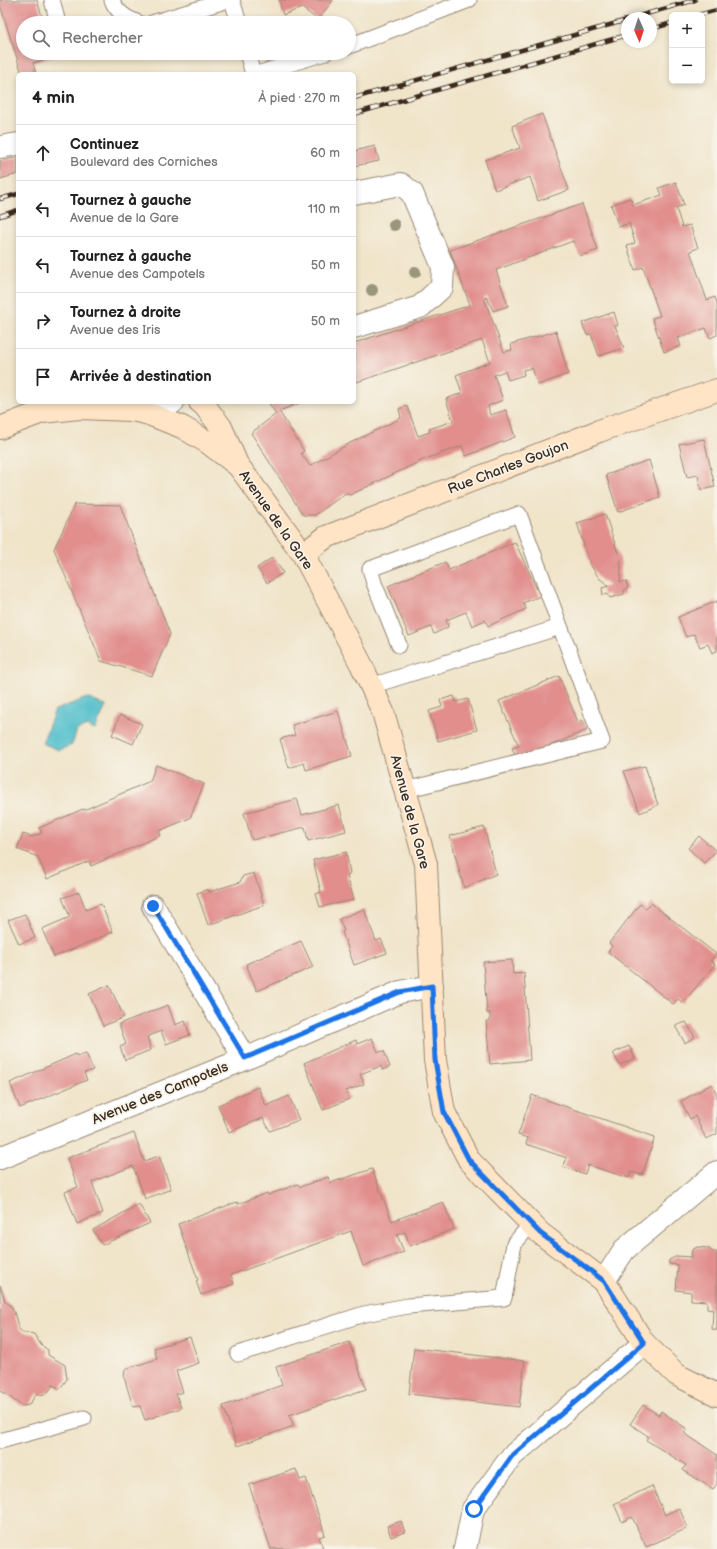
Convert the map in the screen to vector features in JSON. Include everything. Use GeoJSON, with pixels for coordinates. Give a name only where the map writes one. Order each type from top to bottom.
{"type":"FeatureCollection","features":[{"type":"Feature","properties":{"kind":"street"},"geometry":{"type":"LineString","coordinates":[[0,148],[16,144]]}},
{"type":"Feature","properties":{"kind":"street"},"geometry":{"type":"LineString","coordinates":[[356,193],[401,184],[412,193],[443,267],[442,287],[420,307],[356,326]]}},
{"type":"Feature","properties":{"kind":"street","name":"Rue Charles Goujon"},"geometry":{"type":"LineString","coordinates":[[303,554],[326,537],[599,431],[717,390]]}},
{"type":"Feature","properties":{"kind":"street","name":"Avenue de la Gare"},"geometry":{"type":"LineString","coordinates":[[203,404],[221,426],[237,464],[303,554],[361,664],[383,712],[426,864],[435,1060],[444,1112],[469,1160],[540,1233],[604,1281],[644,1343],[676,1375],[717,1395]]}},
{"type":"Feature","properties":{"kind":"street","name":"Avenue de la Gare"},"geometry":{"type":"LineString","coordinates":[[0,428],[49,407],[130,410],[162,406],[182,427],[207,442],[237,464]]}},
{"type":"Feature","properties":{"kind":"street"},"geometry":{"type":"LineString","coordinates":[[153,906],[245,1058]]}},
{"type":"Feature","properties":{"kind":"street","name":"Avenue des Campotels"},"geometry":{"type":"LineString","coordinates":[[0,1158],[245,1058],[400,992],[432,986]]}},
{"type":"Feature","properties":{"kind":"street"},"geometry":{"type":"LineString","coordinates":[[604,1281],[624,1250],[717,1172]]}},
{"type":"Feature","properties":{"kind":"street"},"geometry":{"type":"LineString","coordinates":[[465,1549],[474,1509],[512,1456],[644,1343]]}},
{"type":"Feature","properties":{"kind":"lane"},"geometry":{"type":"LineString","coordinates":[[52,0],[56,16]]}},
{"type":"Feature","properties":{"kind":"lane"},"geometry":{"type":"LineString","coordinates":[[112,0],[119,11],[125,16]]}},
{"type":"Feature","properties":{"kind":"lane"},"geometry":{"type":"LineString","coordinates":[[175,16],[228,0]]}},
{"type":"Feature","properties":{"kind":"lane"},"geometry":{"type":"LineString","coordinates":[[232,0],[237,16]]}},
{"type":"Feature","properties":{"kind":"lane"},"geometry":{"type":"LineString","coordinates":[[356,43],[469,0]]}},
{"type":"Feature","properties":{"kind":"lane"},"geometry":{"type":"LineString","coordinates":[[249,60],[253,72]]}},
{"type":"Feature","properties":{"kind":"lane"},"geometry":{"type":"LineString","coordinates":[[263,72],[302,60]]}},
{"type":"Feature","properties":{"kind":"lane"},"geometry":{"type":"LineString","coordinates":[[399,645],[374,583],[370,569],[519,514],[602,741],[405,790]]}},
{"type":"Feature","properties":{"kind":"lane"},"geometry":{"type":"LineString","coordinates":[[371,686],[560,628]]}},
{"type":"Feature","properties":{"kind":"lane"},"geometry":{"type":"LineString","coordinates":[[238,1354],[364,1314],[408,1306],[504,1298],[514,1244],[531,1224]]}},
{"type":"Feature","properties":{"kind":"lane"},"geometry":{"type":"LineString","coordinates":[[0,1441],[84,1418]]}},
{"type":"Feature","properties":{"kind":"water"},"geometry":{"type":"Polygon","coordinates":[[[87,698],[106,706],[95,730],[87,726],[77,730],[72,745],[59,750],[42,743],[55,710],[87,698]]]}},
{"type":"Feature","properties":{"kind":"building"},"geometry":{"type":"Polygon","coordinates":[[[0,0],[37,0],[42,16],[16,16],[16,55],[0,5],[0,0]]]}},
{"type":"Feature","properties":{"kind":"building"},"geometry":{"type":"Polygon","coordinates":[[[279,0],[333,0],[321,16],[313,16],[302,8],[283,15],[279,0]]]}},
{"type":"Feature","properties":{"kind":"building"},"geometry":{"type":"Polygon","coordinates":[[[18,60],[44,60],[33,63],[35,72],[21,72],[18,60]]]}},
{"type":"Feature","properties":{"kind":"building"},"geometry":{"type":"Polygon","coordinates":[[[542,114],[569,190],[538,201],[530,177],[495,190],[485,160],[520,148],[512,126],[542,114]]]}},
{"type":"Feature","properties":{"kind":"building"},"geometry":{"type":"Polygon","coordinates":[[[375,146],[379,161],[356,166],[356,151],[375,146]]]}},
{"type":"Feature","properties":{"kind":"building"},"geometry":{"type":"Polygon","coordinates":[[[16,157],[16,175],[0,179],[0,161],[16,157]]]}},
{"type":"Feature","properties":{"kind":"building"},"geometry":{"type":"Polygon","coordinates":[[[676,182],[684,205],[676,208],[682,227],[690,225],[698,248],[690,251],[707,300],[715,297],[717,303],[717,335],[710,338],[706,328],[678,338],[681,346],[664,352],[652,318],[660,316],[643,267],[635,270],[627,246],[635,243],[629,223],[619,227],[611,205],[630,198],[633,205],[662,195],[659,188],[676,182]]]}},
{"type":"Feature","properties":{"kind":"building"},"geometry":{"type":"Polygon","coordinates":[[[582,204],[598,250],[580,256],[573,241],[496,270],[508,306],[493,311],[487,297],[484,298],[504,352],[512,350],[511,344],[556,331],[568,374],[538,385],[532,368],[523,370],[524,375],[508,380],[505,371],[494,375],[503,400],[488,406],[490,415],[506,410],[515,437],[466,456],[462,446],[425,459],[350,495],[346,493],[315,515],[303,515],[251,433],[276,414],[269,404],[297,404],[279,411],[304,451],[301,453],[310,466],[350,443],[401,418],[399,409],[407,406],[418,436],[430,432],[429,429],[453,421],[446,399],[462,393],[456,375],[490,362],[482,340],[356,382],[356,342],[470,305],[450,250],[582,204]]]}},
{"type":"Feature","properties":{"kind":"building"},"geometry":{"type":"Polygon","coordinates":[[[614,312],[618,325],[615,326],[624,348],[599,356],[591,334],[587,335],[582,323],[614,312]]]}},
{"type":"Feature","properties":{"kind":"building"},"geometry":{"type":"Polygon","coordinates":[[[704,439],[715,487],[701,490],[698,475],[687,477],[679,444],[704,439]]]}},
{"type":"Feature","properties":{"kind":"building"},"geometry":{"type":"Polygon","coordinates":[[[649,460],[660,497],[618,512],[606,475],[649,460]]]}},
{"type":"Feature","properties":{"kind":"building"},"geometry":{"type":"Polygon","coordinates":[[[75,504],[120,505],[170,634],[152,676],[101,661],[54,549],[75,504]]]}},
{"type":"Feature","properties":{"kind":"building"},"geometry":{"type":"Polygon","coordinates":[[[605,514],[620,559],[620,582],[626,581],[628,588],[624,590],[624,594],[610,598],[608,594],[603,595],[602,588],[609,586],[599,578],[590,564],[577,523],[605,514]]]}},
{"type":"Feature","properties":{"kind":"building"},"geometry":{"type":"Polygon","coordinates":[[[515,542],[540,596],[523,603],[526,609],[488,626],[485,620],[472,626],[466,612],[446,620],[448,627],[434,634],[431,627],[409,636],[388,586],[445,562],[449,570],[515,542]]]}},
{"type":"Feature","properties":{"kind":"building"},"geometry":{"type":"Polygon","coordinates":[[[273,557],[283,573],[267,583],[257,568],[273,557]]]}},
{"type":"Feature","properties":{"kind":"building"},"geometry":{"type":"Polygon","coordinates":[[[717,601],[717,651],[712,653],[708,644],[700,647],[694,634],[686,637],[678,617],[717,601]]]}},
{"type":"Feature","properties":{"kind":"building"},"geometry":{"type":"Polygon","coordinates":[[[559,676],[578,722],[582,720],[587,730],[517,760],[512,748],[519,746],[499,701],[559,676]]]}},
{"type":"Feature","properties":{"kind":"building"},"geometry":{"type":"Polygon","coordinates":[[[454,696],[456,702],[468,699],[477,730],[438,741],[429,711],[442,707],[440,700],[454,696]]]}},
{"type":"Feature","properties":{"kind":"building"},"geometry":{"type":"Polygon","coordinates":[[[338,711],[352,756],[306,770],[304,763],[289,768],[280,739],[295,735],[292,725],[338,711]]]}},
{"type":"Feature","properties":{"kind":"building"},"geometry":{"type":"Polygon","coordinates":[[[120,715],[142,724],[133,744],[112,735],[120,715]]]}},
{"type":"Feature","properties":{"kind":"building"},"geometry":{"type":"Polygon","coordinates":[[[156,765],[204,784],[190,818],[159,831],[161,835],[91,866],[89,861],[47,879],[38,857],[17,849],[23,834],[32,837],[42,833],[39,828],[150,781],[156,765]]]}},
{"type":"Feature","properties":{"kind":"building"},"geometry":{"type":"Polygon","coordinates":[[[645,766],[658,805],[640,813],[624,771],[645,766]]]}},
{"type":"Feature","properties":{"kind":"building"},"geometry":{"type":"Polygon","coordinates":[[[297,799],[302,815],[339,805],[346,831],[308,841],[305,827],[252,840],[244,813],[297,799]]]}},
{"type":"Feature","properties":{"kind":"building"},"geometry":{"type":"Polygon","coordinates":[[[484,827],[496,874],[464,888],[450,836],[484,827]]]}},
{"type":"Feature","properties":{"kind":"building"},"geometry":{"type":"Polygon","coordinates":[[[699,836],[716,851],[704,863],[688,848],[699,836]]]}},
{"type":"Feature","properties":{"kind":"building"},"geometry":{"type":"Polygon","coordinates":[[[346,852],[350,873],[347,876],[354,900],[320,907],[316,894],[321,892],[313,860],[346,852]]]}},
{"type":"Feature","properties":{"kind":"building"},"geometry":{"type":"Polygon","coordinates":[[[254,873],[264,905],[208,925],[197,893],[208,889],[209,892],[240,882],[243,876],[254,873]]]}},
{"type":"Feature","properties":{"kind":"building"},"geometry":{"type":"Polygon","coordinates":[[[79,892],[86,910],[101,904],[113,932],[54,957],[42,929],[70,917],[62,898],[79,892]]]}},
{"type":"Feature","properties":{"kind":"building"},"geometry":{"type":"Polygon","coordinates":[[[651,903],[716,954],[710,961],[715,964],[683,1003],[678,999],[673,1004],[608,952],[612,946],[609,943],[640,904],[646,909],[651,903]]]}},
{"type":"Feature","properties":{"kind":"building"},"geometry":{"type":"Polygon","coordinates":[[[364,909],[376,941],[381,939],[387,953],[354,965],[339,919],[364,909]]]}},
{"type":"Feature","properties":{"kind":"building"},"geometry":{"type":"Polygon","coordinates":[[[25,914],[35,938],[19,944],[8,920],[25,914]]]}},
{"type":"Feature","properties":{"kind":"building"},"geometry":{"type":"Polygon","coordinates":[[[301,941],[313,967],[257,991],[246,964],[301,941]]]}},
{"type":"Feature","properties":{"kind":"building"},"geometry":{"type":"Polygon","coordinates":[[[512,960],[513,974],[524,973],[530,1060],[490,1064],[486,1021],[490,1021],[490,1013],[487,1013],[483,962],[512,960]]]}},
{"type":"Feature","properties":{"kind":"building"},"geometry":{"type":"Polygon","coordinates":[[[109,985],[124,1017],[103,1026],[89,994],[109,985]]]}},
{"type":"Feature","properties":{"kind":"building"},"geometry":{"type":"Polygon","coordinates":[[[168,1005],[175,1025],[185,1021],[190,1035],[166,1044],[161,1031],[147,1037],[151,1050],[125,1060],[120,1047],[126,1044],[119,1024],[168,1005]]]}},
{"type":"Feature","properties":{"kind":"building"},"geometry":{"type":"Polygon","coordinates":[[[686,1022],[695,1037],[685,1043],[675,1026],[686,1022]]]}},
{"type":"Feature","properties":{"kind":"building"},"geometry":{"type":"Polygon","coordinates":[[[372,1038],[378,1052],[384,1051],[390,1067],[382,1070],[381,1066],[360,1074],[364,1084],[346,1091],[349,1099],[323,1110],[304,1063],[356,1040],[357,1044],[372,1038]]]}},
{"type":"Feature","properties":{"kind":"building"},"geometry":{"type":"Polygon","coordinates":[[[629,1046],[635,1058],[620,1065],[613,1053],[629,1046]]]}},
{"type":"Feature","properties":{"kind":"building"},"geometry":{"type":"Polygon","coordinates":[[[86,1053],[93,1070],[84,1073],[87,1080],[20,1108],[10,1083],[76,1054],[77,1056],[86,1053]]]}},
{"type":"Feature","properties":{"kind":"building"},"geometry":{"type":"Polygon","coordinates":[[[712,1084],[717,1095],[717,1134],[706,1139],[695,1116],[690,1119],[681,1101],[712,1084]]]}},
{"type":"Feature","properties":{"kind":"building"},"geometry":{"type":"Polygon","coordinates":[[[258,1087],[266,1106],[289,1096],[299,1120],[270,1131],[263,1118],[229,1132],[218,1105],[258,1087]]]}},
{"type":"Feature","properties":{"kind":"building"},"geometry":{"type":"Polygon","coordinates":[[[532,1095],[655,1137],[642,1175],[631,1172],[629,1178],[588,1165],[585,1174],[563,1167],[567,1158],[526,1144],[528,1138],[518,1135],[532,1095]]]}},
{"type":"Feature","properties":{"kind":"building"},"geometry":{"type":"Polygon","coordinates":[[[134,1133],[144,1161],[159,1156],[171,1189],[145,1199],[133,1166],[92,1182],[103,1213],[77,1224],[65,1192],[78,1187],[67,1158],[134,1133]]]}},
{"type":"Feature","properties":{"kind":"building"},"geometry":{"type":"Polygon","coordinates":[[[372,1169],[392,1221],[443,1202],[454,1229],[410,1246],[405,1232],[397,1235],[404,1252],[363,1266],[351,1231],[231,1275],[234,1284],[201,1295],[196,1281],[198,1280],[178,1224],[237,1202],[238,1204],[267,1193],[268,1195],[298,1184],[300,1187],[328,1177],[330,1183],[372,1169]]]}},
{"type":"Feature","properties":{"kind":"building"},"geometry":{"type":"Polygon","coordinates":[[[139,1204],[150,1223],[102,1245],[93,1230],[139,1204]]]}},
{"type":"Feature","properties":{"kind":"building"},"geometry":{"type":"Polygon","coordinates":[[[697,1247],[708,1248],[713,1252],[717,1252],[717,1330],[712,1329],[713,1310],[707,1309],[707,1301],[691,1300],[691,1292],[676,1290],[678,1265],[669,1264],[669,1260],[677,1256],[691,1257],[692,1250],[697,1247]]]}},
{"type":"Feature","properties":{"kind":"building"},"geometry":{"type":"Polygon","coordinates":[[[0,1285],[5,1301],[11,1306],[14,1312],[19,1329],[22,1332],[34,1334],[41,1345],[48,1350],[48,1355],[65,1365],[67,1379],[60,1389],[53,1385],[49,1391],[44,1394],[41,1395],[37,1393],[29,1405],[22,1406],[0,1390],[0,1285]]]}},
{"type":"Feature","properties":{"kind":"building"},"geometry":{"type":"Polygon","coordinates":[[[190,1337],[199,1363],[176,1371],[183,1392],[176,1394],[181,1408],[145,1420],[140,1406],[133,1407],[124,1377],[125,1369],[157,1359],[154,1348],[190,1337]]]}},
{"type":"Feature","properties":{"kind":"building"},"geometry":{"type":"Polygon","coordinates":[[[349,1342],[366,1389],[289,1415],[294,1426],[237,1446],[223,1406],[282,1385],[276,1367],[349,1342]]]}},
{"type":"Feature","properties":{"kind":"building"},"geometry":{"type":"Polygon","coordinates":[[[414,1348],[525,1361],[519,1407],[409,1394],[414,1348]]]}},
{"type":"Feature","properties":{"kind":"building"},"geometry":{"type":"Polygon","coordinates":[[[643,1405],[659,1415],[661,1411],[687,1429],[684,1433],[717,1455],[717,1484],[713,1489],[683,1470],[686,1465],[646,1440],[648,1436],[630,1424],[643,1405]]]}},
{"type":"Feature","properties":{"kind":"building"},"geometry":{"type":"Polygon","coordinates":[[[296,1469],[300,1480],[306,1478],[325,1535],[319,1537],[323,1548],[271,1549],[249,1485],[296,1469]]]}},
{"type":"Feature","properties":{"kind":"building"},"geometry":{"type":"Polygon","coordinates":[[[652,1486],[665,1515],[679,1508],[688,1528],[646,1547],[632,1517],[622,1522],[614,1504],[652,1486]]]}},
{"type":"Feature","properties":{"kind":"building"},"geometry":{"type":"Polygon","coordinates":[[[401,1521],[405,1532],[391,1537],[387,1526],[401,1521]]]}},
{"type":"Feature","properties":{"kind":"railway"},"geometry":{"type":"LineString","coordinates":[[653,12],[695,0]]}},
{"type":"Feature","properties":{"kind":"railway"},"geometry":{"type":"LineString","coordinates":[[705,13],[717,10]]}},
{"type":"Feature","properties":{"kind":"railway"},"geometry":{"type":"LineString","coordinates":[[356,97],[621,22]]}},
{"type":"Feature","properties":{"kind":"railway"},"geometry":{"type":"LineString","coordinates":[[657,27],[669,24]]}},
{"type":"Feature","properties":{"kind":"railway"},"geometry":{"type":"LineString","coordinates":[[356,113],[621,37]]}},
{"type":"Feature","properties":{"kind":"railway"},"geometry":{"type":"LineString","coordinates":[[0,199],[16,195]]}},
{"type":"Feature","properties":{"kind":"railway"},"geometry":{"type":"LineString","coordinates":[[0,216],[16,211]]}},
{"type":"Feature","properties":{"kind":"route"},"geometry":{"type":"LineString","coordinates":[[153,906],[245,1058],[400,992],[432,986],[435,1060],[444,1112],[469,1160],[540,1233],[604,1281],[644,1343],[512,1456],[474,1509]]}}]}
